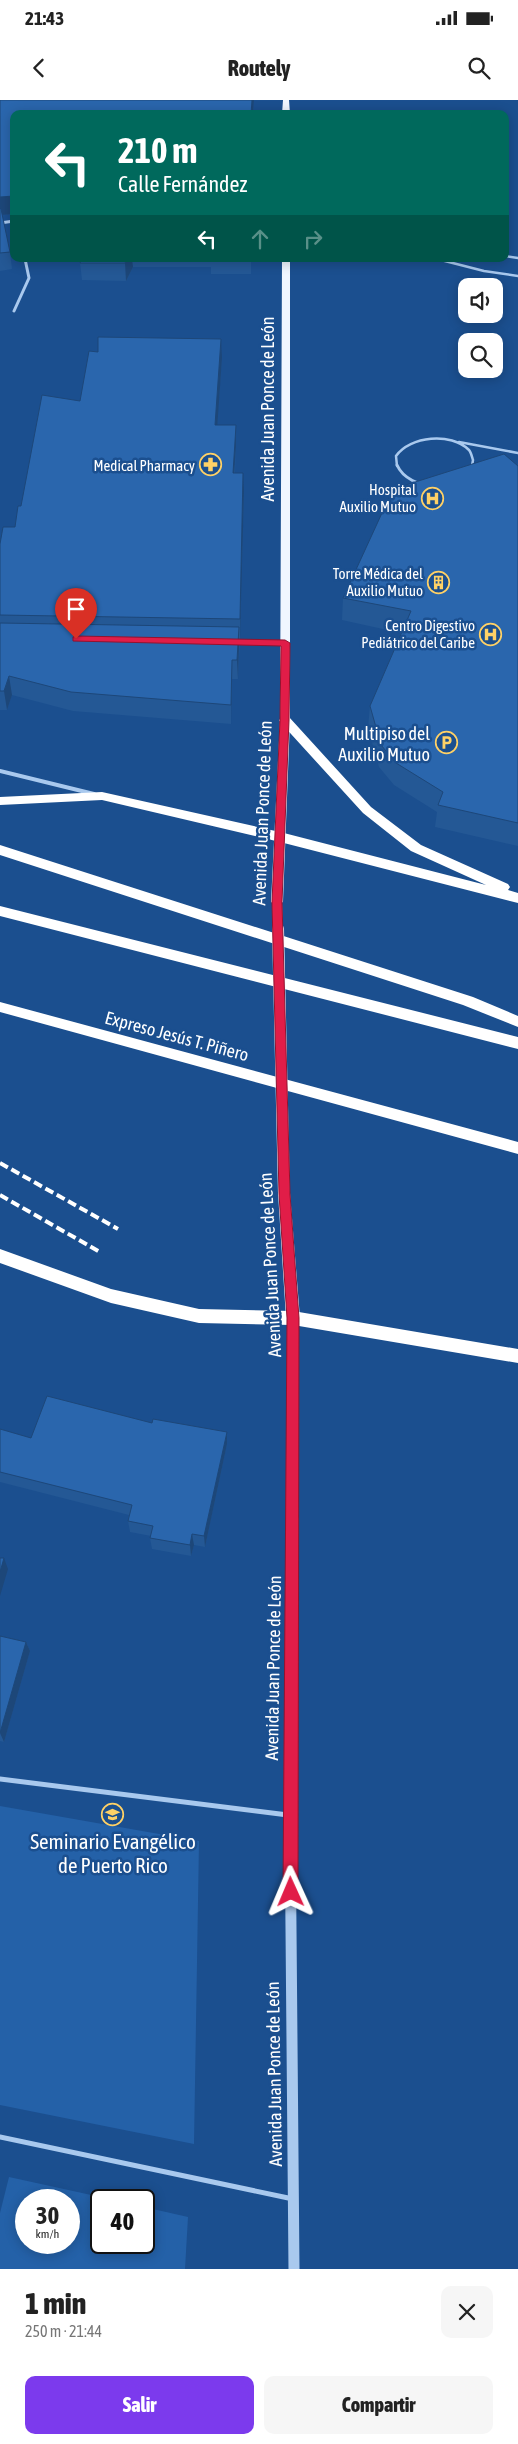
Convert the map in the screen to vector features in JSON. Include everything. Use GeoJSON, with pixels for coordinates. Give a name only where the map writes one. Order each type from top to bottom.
{"type":"FeatureCollection","features":[{"type":"Feature","properties":{"kind":"highway"},"geometry":{"type":"LineString","coordinates":[[285,720],[367,810],[416,848],[518,894]]}},
{"type":"Feature","properties":{"kind":"highway"},"geometry":{"type":"LineString","coordinates":[[0,801],[102,796],[280,837],[518,898]]}},
{"type":"Feature","properties":{"kind":"highway"},"geometry":{"type":"LineString","coordinates":[[0,850],[468,1001],[518,1022]]}},
{"type":"Feature","properties":{"kind":"highway"},"geometry":{"type":"LineString","coordinates":[[0,911],[518,1043]]}},
{"type":"Feature","properties":{"kind":"highway","name":"Expreso Jesús T. Piñero"},"geometry":{"type":"LineString","coordinates":[[0,1007],[518,1148]]}},
{"type":"Feature","properties":{"kind":"highway"},"geometry":{"type":"LineString","coordinates":[[0,1256],[111,1296],[199,1316],[293,1318],[518,1356]]}},
{"type":"Feature","properties":{"kind":"main road","name":"Avenida Juan Ponce de León"},"geometry":{"type":"LineString","coordinates":[[286,262],[285,720],[277,902],[284,1194],[293,1318]]}},
{"type":"Feature","properties":{"kind":"street"},"geometry":{"type":"LineString","coordinates":[[14,311],[28,278],[25,262]]}},
{"type":"Feature","properties":{"kind":"street"},"geometry":{"type":"LineString","coordinates":[[226,642],[285,643]]}},
{"type":"Feature","properties":{"kind":"street"},"geometry":{"type":"LineString","coordinates":[[0,771],[102,796]]}},
{"type":"Feature","properties":{"kind":"street","name":"Avenida Juan Ponce de León"},"geometry":{"type":"LineString","coordinates":[[293,1318],[294,1473],[290,1815],[295,2200],[294,2269]]}},
{"type":"Feature","properties":{"kind":"lane"},"geometry":{"type":"LineString","coordinates":[[449,262],[484,271],[518,276]]}},
{"type":"Feature","properties":{"kind":"lane"},"geometry":{"type":"LineString","coordinates":[[450,440],[471,451],[475,459],[475,467],[471,474],[462,480],[438,485],[424,483],[412,480],[398,467],[396,459],[398,452],[404,446],[426,438],[450,440],[518,453]]}},
{"type":"Feature","properties":{"kind":"lane"},"geometry":{"type":"LineString","coordinates":[[0,1779],[290,1815]]}},
{"type":"Feature","properties":{"kind":"lane"},"geometry":{"type":"LineString","coordinates":[[0,2137],[295,2200]]}},
{"type":"Feature","properties":{"kind":"shaded area"},"geometry":{"type":"Polygon","coordinates":[[[0,1806],[199,1841],[194,2144],[0,2105],[0,1806]]]}},
{"type":"Feature","properties":{"kind":"shaded area"},"geometry":{"type":"Polygon","coordinates":[[[9,2177],[64,2189],[15,2189],[15,2254],[80,2254],[80,2193],[90,2195],[90,2254],[155,2254],[155,2210],[188,2217],[185,2269],[0,2269],[0,2213],[9,2177]]]}},
{"type":"Feature","properties":{"kind":"building"},"geometry":{"type":"Polygon","coordinates":[[[0,100],[252,100],[251,110],[10,110],[10,196],[0,197],[0,100]]]}},
{"type":"Feature","properties":{"kind":"building"},"geometry":{"type":"Polygon","coordinates":[[[1,209],[10,252],[0,253],[1,209]]]}},
{"type":"Feature","properties":{"kind":"building"},"geometry":{"type":"Polygon","coordinates":[[[80,262],[126,262],[125,263],[80,262]]]}},
{"type":"Feature","properties":{"kind":"building"},"geometry":{"type":"Polygon","coordinates":[[[98,337],[221,339],[215,425],[236,425],[233,473],[243,473],[240,619],[0,615],[0,544],[3,527],[15,527],[18,506],[21,506],[42,395],[80,401],[89,351],[98,352],[98,337]]]}},
{"type":"Feature","properties":{"kind":"building"},"geometry":{"type":"Polygon","coordinates":[[[504,454],[518,466],[518,823],[438,805],[443,792],[396,763],[381,745],[370,706],[411,611],[343,598],[393,489],[504,454]]]}},
{"type":"Feature","properties":{"kind":"building"},"geometry":{"type":"Polygon","coordinates":[[[0,623],[239,627],[237,660],[232,660],[231,705],[71,692],[9,676],[4,691],[0,691],[0,623]]]}},
{"type":"Feature","properties":{"kind":"building"},"geometry":{"type":"Polygon","coordinates":[[[47,1396],[152,1423],[153,1419],[227,1432],[204,1536],[192,1534],[190,1545],[150,1538],[153,1526],[128,1521],[132,1505],[0,1472],[0,1429],[31,1438],[47,1396]]]}},
{"type":"Feature","properties":{"kind":"building"},"geometry":{"type":"Polygon","coordinates":[[[0,1558],[4,1558],[0,1572],[0,1558]]]}},
{"type":"Feature","properties":{"kind":"building"},"geometry":{"type":"Polygon","coordinates":[[[0,1636],[26,1642],[0,1733],[0,1636]]]}},
{"type":"Feature","properties":{"kind":"railway"},"geometry":{"type":"LineString","coordinates":[[0,1163],[118,1229]]}},
{"type":"Feature","properties":{"kind":"railway"},"geometry":{"type":"LineString","coordinates":[[0,1195],[100,1252]]}},
{"type":"Feature","properties":{"kind":"place","name":"Medical Pharmacy"},"geometry":{"type":"Point","coordinates":[211,465]}},
{"type":"Feature","properties":{"kind":"place","name":"Hospital Auxilio Mutuo"},"geometry":{"type":"Point","coordinates":[432,498]}},
{"type":"Feature","properties":{"kind":"place","name":"Torre Médica del Auxilio Mutuo"},"geometry":{"type":"Point","coordinates":[439,582]}},
{"type":"Feature","properties":{"kind":"place","name":"Centro Digestivo Pediátrico del Caribe"},"geometry":{"type":"Point","coordinates":[491,634]}},
{"type":"Feature","properties":{"kind":"place","name":"Multipiso del Auxilio Mutuo"},"geometry":{"type":"Point","coordinates":[446,743]}},
{"type":"Feature","properties":{"kind":"place","name":"Seminario Evangélico de Puerto Rico"},"geometry":{"type":"Point","coordinates":[113,1814]}},
{"type":"Feature","properties":{"kind":"route"},"geometry":{"type":"LineString","coordinates":[[76,639],[285,643],[285,720],[277,902],[284,1194],[293,1318],[294,1473],[290,1815],[291,1892]]}}]}
